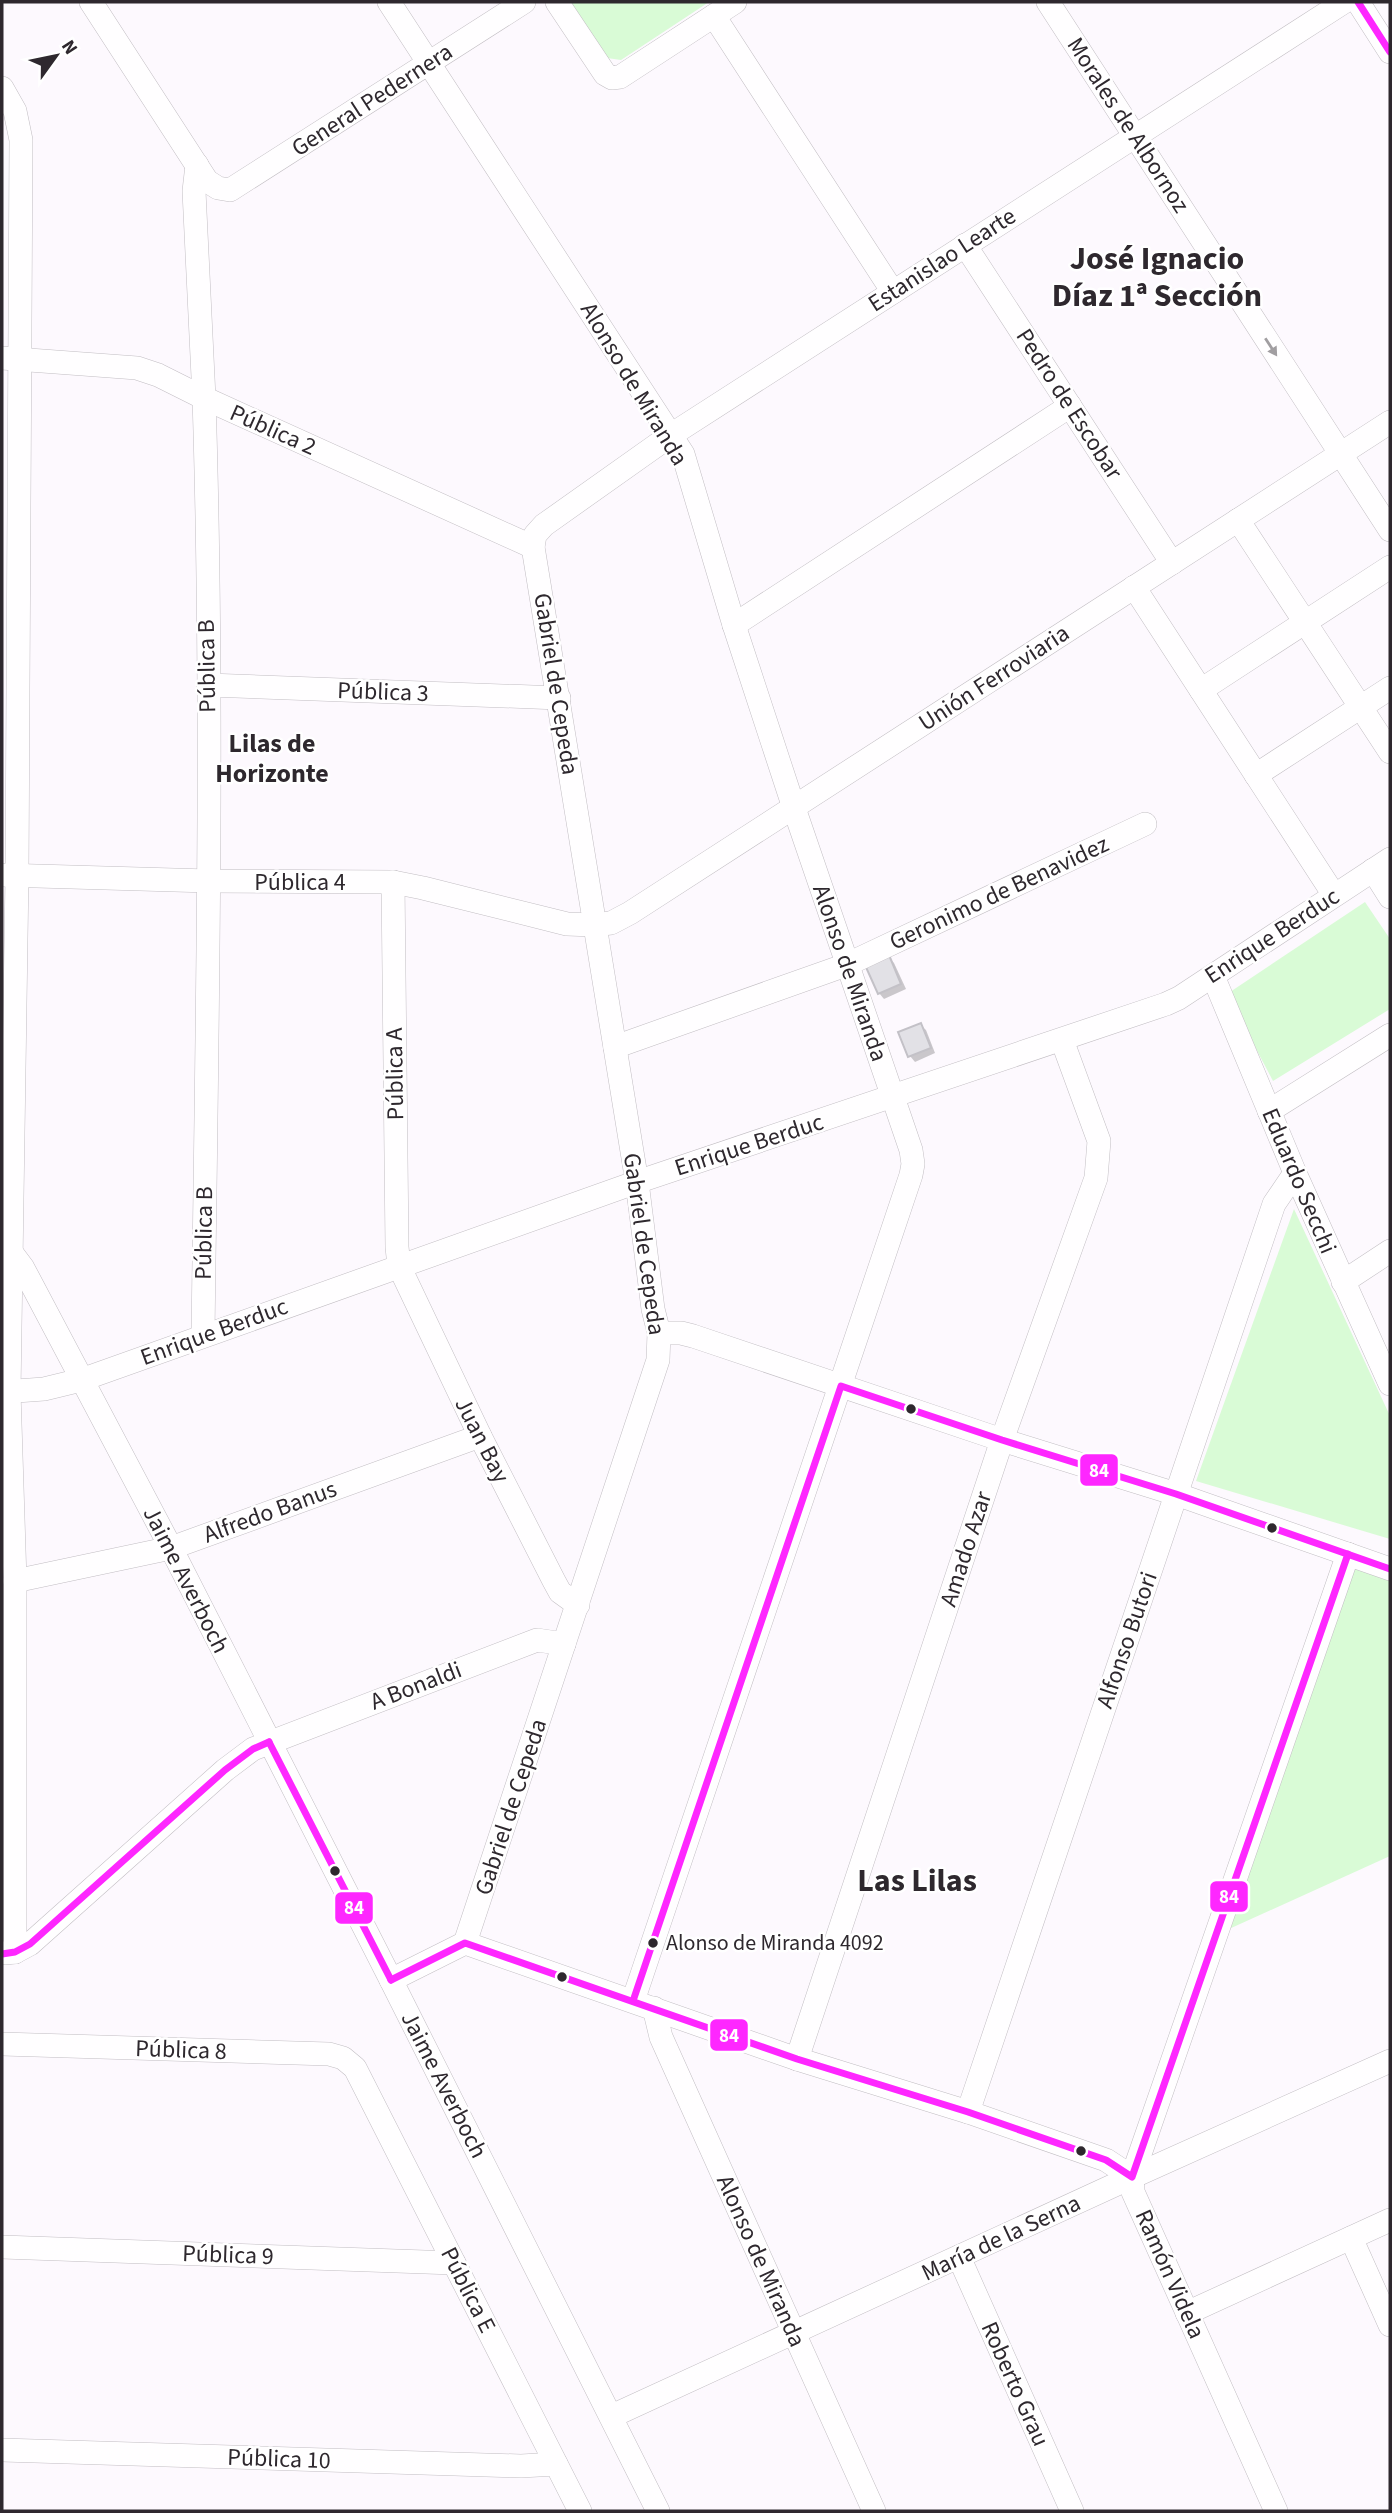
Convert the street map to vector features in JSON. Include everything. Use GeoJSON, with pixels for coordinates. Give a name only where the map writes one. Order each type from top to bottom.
{"type":"FeatureCollection","features":[{"type":"Feature","properties":{"kind":"street"},"geometry":{"type":"LineString","coordinates":[[91,2],[197,165]]}},
{"type":"Feature","properties":{"kind":"street","name":"Alonso de Miranda"},"geometry":{"type":"LineString","coordinates":[[389,2],[683,454],[734,625],[846,965],[911,1150],[911,1175],[644,2005],[661,2037],[874,2511]]}},
{"type":"Feature","properties":{"kind":"street","name":"General Pedernera"},"geometry":{"type":"LineString","coordinates":[[197,165],[207,181],[218,188],[230,190],[524,2]]}},
{"type":"Feature","properties":{"kind":"street"},"geometry":{"type":"LineString","coordinates":[[557,2],[605,74],[612,78],[620,77],[735,2]]}},
{"type":"Feature","properties":{"kind":"street","name":"Morales de Albornoz"},"geometry":{"type":"LineString","coordinates":[[1048,2],[1390,530]]}},
{"type":"Feature","properties":{"kind":"street","name":"Estanislao Learte"},"geometry":{"type":"LineString","coordinates":[[533,547],[535,535],[544,525],[670,435],[1344,2]]}},
{"type":"Feature","properties":{"kind":"street"},"geometry":{"type":"LineString","coordinates":[[1358,2],[1390,52]]}},
{"type":"Feature","properties":{"kind":"street"},"geometry":{"type":"LineString","coordinates":[[714,16],[893,292]]}},
{"type":"Feature","properties":{"kind":"street"},"geometry":{"type":"LineString","coordinates":[[2,88],[15,111],[21,140],[11,358],[10,1252],[5,1392],[15,1581],[8,1953]]}},
{"type":"Feature","properties":{"kind":"street","name":"Pública B"},"geometry":{"type":"LineString","coordinates":[[197,165],[194,191],[204,398],[208,685],[209,881],[203,1336]]}},
{"type":"Feature","properties":{"kind":"street","name":"Pedro de Escobar"},"geometry":{"type":"LineString","coordinates":[[965,245],[1172,563]]}},
{"type":"Feature","properties":{"kind":"street","name":"Pública 2"},"geometry":{"type":"LineString","coordinates":[[11,358],[137,368],[158,375],[533,547]]}},
{"type":"Feature","properties":{"kind":"street"},"geometry":{"type":"LineString","coordinates":[[734,625],[1070,406]]}},
{"type":"Feature","properties":{"kind":"street","name":"Unión Ferroviaria"},"geometry":{"type":"LineString","coordinates":[[593,925],[611,923],[630,913],[1390,422]]}},
{"type":"Feature","properties":{"kind":"street"},"geometry":{"type":"LineString","coordinates":[[1238,520],[1390,752]]}},
{"type":"Feature","properties":{"kind":"street","name":"Gabriel de Cepeda"},"geometry":{"type":"LineString","coordinates":[[466,1943],[658,1360],[659,1333],[653,1309],[637,1181],[533,547]]}},
{"type":"Feature","properties":{"kind":"street"},"geometry":{"type":"LineString","coordinates":[[1201,690],[1390,568]]}},
{"type":"Feature","properties":{"kind":"street"},"geometry":{"type":"LineString","coordinates":[[1135,587],[1334,895]]}},
{"type":"Feature","properties":{"kind":"street","name":"Pública 3"},"geometry":{"type":"LineString","coordinates":[[208,685],[559,698]]}},
{"type":"Feature","properties":{"kind":"street"},"geometry":{"type":"LineString","coordinates":[[1256,775],[1390,688]]}},
{"type":"Feature","properties":{"kind":"street","name":"Geronimo de Benavidez"},"geometry":{"type":"LineString","coordinates":[[615,1047],[846,965],[1145,824]]}},
{"type":"Feature","properties":{"kind":"street"},"geometry":{"type":"LineString","coordinates":[[1382,865],[1390,897]]}},
{"type":"Feature","properties":{"kind":"street","name":"Enrique Berduc"},"geometry":{"type":"LineString","coordinates":[[5,1392],[44,1388],[81,1380],[637,1181],[1166,1004],[1382,865]]}},
{"type":"Feature","properties":{"kind":"street","name":"Pública 4"},"geometry":{"type":"LineString","coordinates":[[9,875],[209,881],[393,882],[568,924],[593,925]]}},
{"type":"Feature","properties":{"kind":"street","name":"Pública A"},"geometry":{"type":"LineString","coordinates":[[393,882],[399,1266]]}},
{"type":"Feature","properties":{"kind":"street","name":"Eduardo Secchi"},"geometry":{"type":"LineString","coordinates":[[1213,976],[1295,1173],[1390,1384]]}},
{"type":"Feature","properties":{"kind":"street"},"geometry":{"type":"LineString","coordinates":[[1269,1111],[1390,1035]]}},
{"type":"Feature","properties":{"kind":"street","name":"Amado Azar"},"geometry":{"type":"LineString","coordinates":[[797,2059],[1002,1440],[1096,1178],[1099,1141],[1062,1040]]}},
{"type":"Feature","properties":{"kind":"street","name":"Alfonso Butori"},"geometry":{"type":"LineString","coordinates":[[968,2112],[1274,1204],[1295,1173]]}},
{"type":"Feature","properties":{"kind":"street"},"geometry":{"type":"LineString","coordinates":[[1343,1282],[1390,1251]]}},
{"type":"Feature","properties":{"kind":"street","name":"Jaime Averboch"},"geometry":{"type":"LineString","coordinates":[[10,1252],[23,1268],[171,1548],[658,2511]]}},
{"type":"Feature","properties":{"kind":"street","name":"Juan Bay"},"geometry":{"type":"LineString","coordinates":[[399,1266],[480,1436],[561,1592],[578,1605]]}},
{"type":"Feature","properties":{"kind":"street"},"geometry":{"type":"LineString","coordinates":[[659,1333],[693,1336],[1002,1440],[1177,1494],[1390,1569]]}},
{"type":"Feature","properties":{"kind":"street","name":"Alfredo Banus"},"geometry":{"type":"LineString","coordinates":[[15,1581],[171,1548],[480,1436]]}},
{"type":"Feature","properties":{"kind":"street","name":"Ramón Videla"},"geometry":{"type":"LineString","coordinates":[[1276,2511],[1133,2193],[1132,2177],[1348,1554]]}},
{"type":"Feature","properties":{"kind":"street","name":"A Bonaldi"},"geometry":{"type":"LineString","coordinates":[[8,1953],[30,1944],[241,1757],[269,1742],[537,1640],[564,1644]]}},
{"type":"Feature","properties":{"kind":"street"},"geometry":{"type":"LineString","coordinates":[[391,1980],[466,1943],[797,2059],[968,2112],[1106,2160],[1132,2177]]}},
{"type":"Feature","properties":{"kind":"street","name":"Pública 8"},"geometry":{"type":"LineString","coordinates":[[2,2044],[329,2054],[343,2058],[355,2068]]}},
{"type":"Feature","properties":{"kind":"street","name":"María de la Serna"},"geometry":{"type":"LineString","coordinates":[[612,2416],[1390,2061]]}},
{"type":"Feature","properties":{"kind":"street","name":"Pública E"},"geometry":{"type":"LineString","coordinates":[[355,2068],[580,2511]]}},
{"type":"Feature","properties":{"kind":"street"},"geometry":{"type":"LineString","coordinates":[[1187,2313],[1390,2220]]}},
{"type":"Feature","properties":{"kind":"street"},"geometry":{"type":"LineString","coordinates":[[1351,2238],[1390,2325]]}},
{"type":"Feature","properties":{"kind":"street","name":"Pública 9"},"geometry":{"type":"LineString","coordinates":[[2,2246],[454,2263]]}},
{"type":"Feature","properties":{"kind":"street","name":"Roberto Grau"},"geometry":{"type":"LineString","coordinates":[[958,2257],[1072,2511]]}},
{"type":"Feature","properties":{"kind":"street","name":"Pública 10"},"geometry":{"type":"LineString","coordinates":[[2,2450],[520,2466],[556,2464]]}},
{"type":"Feature","properties":{"kind":"green space"},"geometry":{"type":"Polygon","coordinates":[[[567,2],[709,2],[621,60],[607,58],[567,2]]]}},
{"type":"Feature","properties":{"kind":"green space"},"geometry":{"type":"Polygon","coordinates":[[[1365,902],[1390,939],[1390,1009],[1273,1081],[1227,994],[1365,902]]]}},
{"type":"Feature","properties":{"kind":"green space"},"geometry":{"type":"Polygon","coordinates":[[[1294,1209],[1390,1416],[1390,1539],[1196,1481],[1294,1209]]]}},
{"type":"Feature","properties":{"kind":"green space"},"geometry":{"type":"Polygon","coordinates":[[[1355,1563],[1390,1575],[1390,1856],[1229,1929],[1355,1563]]]}},
{"type":"Feature","properties":{"kind":"building"},"geometry":{"type":"Polygon","coordinates":[[[889,955],[901,984],[878,994],[865,965],[889,955]]]}},
{"type":"Feature","properties":{"kind":"building"},"geometry":{"type":"Polygon","coordinates":[[[921,1023],[931,1048],[908,1057],[898,1032],[921,1023]]]}},
{"type":"Feature","properties":{"kind":"transit line","name":"84"},"geometry":{"type":"LineString","coordinates":[[1358,2],[1390,52]]}},
{"type":"Feature","properties":{"kind":"transit line","name":"84"},"geometry":{"type":"LineString","coordinates":[[633,2001],[841,1386],[1176,1494],[1390,1569]]}},
{"type":"Feature","properties":{"kind":"transit line","name":"84"},"geometry":{"type":"LineString","coordinates":[[391,1980],[465,1943],[797,2059],[968,2112],[1106,2160],[1132,2177],[1348,1554]]}},
{"type":"Feature","properties":{"kind":"transit line","name":"84"},"geometry":{"type":"LineString","coordinates":[[269,1742],[391,1980]]}},
{"type":"Feature","properties":{"kind":"transit line","name":"84"},"geometry":{"type":"LineString","coordinates":[[2,1954],[15,1952],[30,1944],[225,1770],[253,1749],[269,1742]]}},
{"type":"Feature","properties":{"kind":"place","name":"Alonso de Miranda 4092"},"geometry":{"type":"Point","coordinates":[653,1943]}},
{"type":"Feature","properties":{"kind":"district","name":"José Ignacio Díaz 1ª Sección"},"geometry":{"type":"Point","coordinates":[1157,278]}},
{"type":"Feature","properties":{"kind":"district","name":"Lilas de Horizonte"},"geometry":{"type":"Point","coordinates":[272,758]}},
{"type":"Feature","properties":{"kind":"district","name":"Las Lilas"},"geometry":{"type":"Point","coordinates":[917,1881]}}]}
